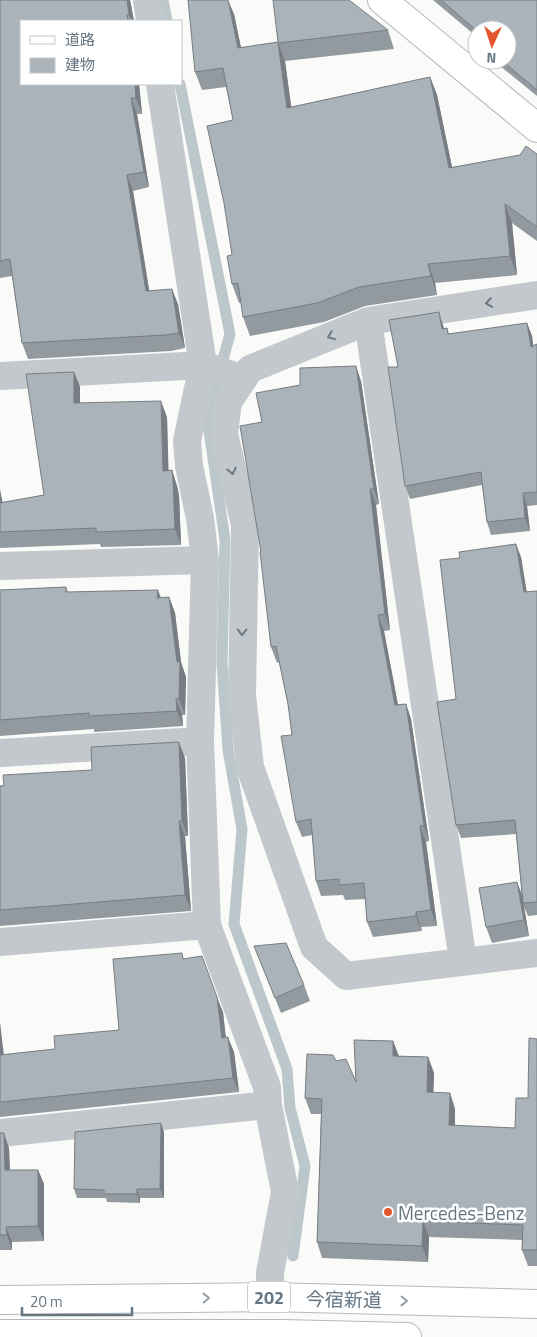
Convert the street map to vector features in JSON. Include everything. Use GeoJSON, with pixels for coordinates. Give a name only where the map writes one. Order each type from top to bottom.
{"type":"FeatureCollection","features":[{"type":"Feature","properties":{"kind":"main road"},"geometry":{"type":"LineString","coordinates":[[382,0],[537,128]]}},
{"type":"Feature","properties":{"kind":"main road","name":"今宿新道"},"geometry":{"type":"LineString","coordinates":[[0,1300],[270,1297],[537,1304]]}},
{"type":"Feature","properties":{"kind":"main road","name":"今宿新道"},"geometry":{"type":"LineString","coordinates":[[0,1334],[407,1337]]}},
{"type":"Feature","properties":{"kind":"street"},"geometry":{"type":"LineString","coordinates":[[147,0],[150,20]]}},
{"type":"Feature","properties":{"kind":"street"},"geometry":{"type":"LineString","coordinates":[[160,85],[202,365],[187,441],[189,466],[200,518],[205,560],[200,741],[207,925],[267,1086],[268,1105],[285,1192],[270,1274],[270,1297]]}},
{"type":"Feature","properties":{"kind":"street"},"geometry":{"type":"LineString","coordinates":[[537,295],[368,321],[250,369],[228,402],[224,434],[245,525],[242,695],[250,766],[314,947],[346,976],[537,953]]}},
{"type":"Feature","properties":{"kind":"street"},"geometry":{"type":"LineString","coordinates":[[368,321],[463,962]]}},
{"type":"Feature","properties":{"kind":"street"},"geometry":{"type":"LineString","coordinates":[[0,376],[202,365],[243,379]]}},
{"type":"Feature","properties":{"kind":"street"},"geometry":{"type":"LineString","coordinates":[[187,441],[224,434]]}},
{"type":"Feature","properties":{"kind":"street"},"geometry":{"type":"LineString","coordinates":[[0,566],[205,560]]}},
{"type":"Feature","properties":{"kind":"street"},"geometry":{"type":"LineString","coordinates":[[0,753],[200,741]]}},
{"type":"Feature","properties":{"kind":"street"},"geometry":{"type":"LineString","coordinates":[[0,942],[207,925]]}},
{"type":"Feature","properties":{"kind":"street"},"geometry":{"type":"LineString","coordinates":[[0,1133],[268,1105]]}},
{"type":"Feature","properties":{"kind":"building"},"geometry":{"type":"Polygon","coordinates":[[[0,0],[127,0],[128,20],[20,20],[20,85],[135,85],[136,98],[131,98],[144,172],[127,175],[146,291],[172,289],[179,333],[22,343],[10,259],[0,261],[0,0]]]}},
{"type":"Feature","properties":{"kind":"building"},"geometry":{"type":"Polygon","coordinates":[[[188,0],[228,0],[238,48],[278,42],[273,0],[349,0],[388,30],[278,43],[287,108],[430,77],[449,168],[520,155],[526,146],[537,154],[537,227],[505,204],[510,256],[428,264],[431,276],[359,287],[317,303],[243,317],[238,283],[232,284],[227,256],[232,255],[224,203],[207,126],[233,120],[223,68],[195,72],[188,0]]]}},
{"type":"Feature","properties":{"kind":"building"},"geometry":{"type":"Polygon","coordinates":[[[441,0],[537,0],[537,90],[513,70],[517,70],[517,20],[467,20],[467,22],[441,0]]]}},
{"type":"Feature","properties":{"kind":"building"},"geometry":{"type":"Polygon","coordinates":[[[439,312],[442,329],[447,328],[448,334],[527,323],[531,347],[537,344],[537,492],[523,493],[525,518],[487,522],[481,472],[405,486],[388,367],[398,367],[389,320],[439,312]]]}},
{"type":"Feature","properties":{"kind":"building"},"geometry":{"type":"Polygon","coordinates":[[[356,366],[374,489],[370,489],[385,614],[378,615],[395,705],[406,704],[424,826],[420,826],[431,910],[416,912],[416,916],[367,922],[364,883],[339,885],[339,879],[316,881],[311,819],[296,822],[281,736],[292,735],[288,704],[276,646],[271,647],[261,552],[240,426],[262,422],[256,393],[300,385],[300,368],[356,366]]]}},
{"type":"Feature","properties":{"kind":"building"},"geometry":{"type":"Polygon","coordinates":[[[74,372],[74,403],[161,401],[163,471],[172,470],[175,529],[96,532],[96,528],[0,532],[0,503],[44,495],[26,374],[74,372]]]}},
{"type":"Feature","properties":{"kind":"building"},"geometry":{"type":"Polygon","coordinates":[[[516,544],[524,592],[537,591],[537,902],[523,903],[515,820],[456,825],[437,702],[456,699],[440,560],[460,558],[459,552],[516,544]]]}},
{"type":"Feature","properties":{"kind":"building"},"geometry":{"type":"Polygon","coordinates":[[[66,587],[66,592],[158,590],[157,598],[169,597],[177,662],[180,661],[179,699],[176,699],[177,711],[89,716],[89,713],[0,720],[0,590],[66,587]]]}},
{"type":"Feature","properties":{"kind":"building"},"geometry":{"type":"Polygon","coordinates":[[[179,742],[182,821],[179,821],[185,895],[0,910],[0,786],[4,786],[3,775],[92,770],[91,747],[179,742]]]}},
{"type":"Feature","properties":{"kind":"building"},"geometry":{"type":"Polygon","coordinates":[[[517,882],[524,920],[486,927],[479,888],[517,882]]]}},
{"type":"Feature","properties":{"kind":"building"},"geometry":{"type":"Polygon","coordinates":[[[286,943],[304,985],[275,998],[254,946],[286,943]]]}},
{"type":"Feature","properties":{"kind":"building"},"geometry":{"type":"Polygon","coordinates":[[[182,953],[183,959],[202,956],[217,997],[222,1038],[228,1037],[233,1078],[0,1102],[0,1055],[55,1049],[54,1036],[119,1030],[113,959],[182,953]]]}},
{"type":"Feature","properties":{"kind":"building"},"geometry":{"type":"Polygon","coordinates":[[[529,1038],[537,1039],[537,1250],[522,1250],[523,1225],[423,1221],[422,1246],[317,1242],[322,1099],[305,1098],[307,1054],[333,1055],[336,1061],[346,1059],[356,1082],[354,1040],[393,1041],[393,1056],[428,1057],[427,1092],[450,1093],[449,1125],[515,1128],[516,1098],[528,1098],[529,1038]]]}},
{"type":"Feature","properties":{"kind":"building"},"geometry":{"type":"Polygon","coordinates":[[[161,1123],[160,1189],[137,1189],[137,1194],[104,1194],[104,1190],[74,1189],[75,1132],[161,1123]]]}},
{"type":"Feature","properties":{"kind":"building"},"geometry":{"type":"Polygon","coordinates":[[[0,1133],[4,1133],[5,1170],[38,1170],[38,1226],[6,1227],[7,1235],[0,1235],[0,1133]]]}},
{"type":"Feature","properties":{"kind":"waterway"},"geometry":{"type":"LineString","coordinates":[[163,0],[167,20]]}},
{"type":"Feature","properties":{"kind":"waterway"},"geometry":{"type":"LineString","coordinates":[[180,85],[230,334],[207,417],[225,540],[222,663],[228,750],[242,829],[234,924],[287,1069],[290,1108],[305,1166],[293,1256]]}},
{"type":"Feature","properties":{"kind":"place","name":"Mercedes-Benz"},"geometry":{"type":"Point","coordinates":[388,1212]}}]}
